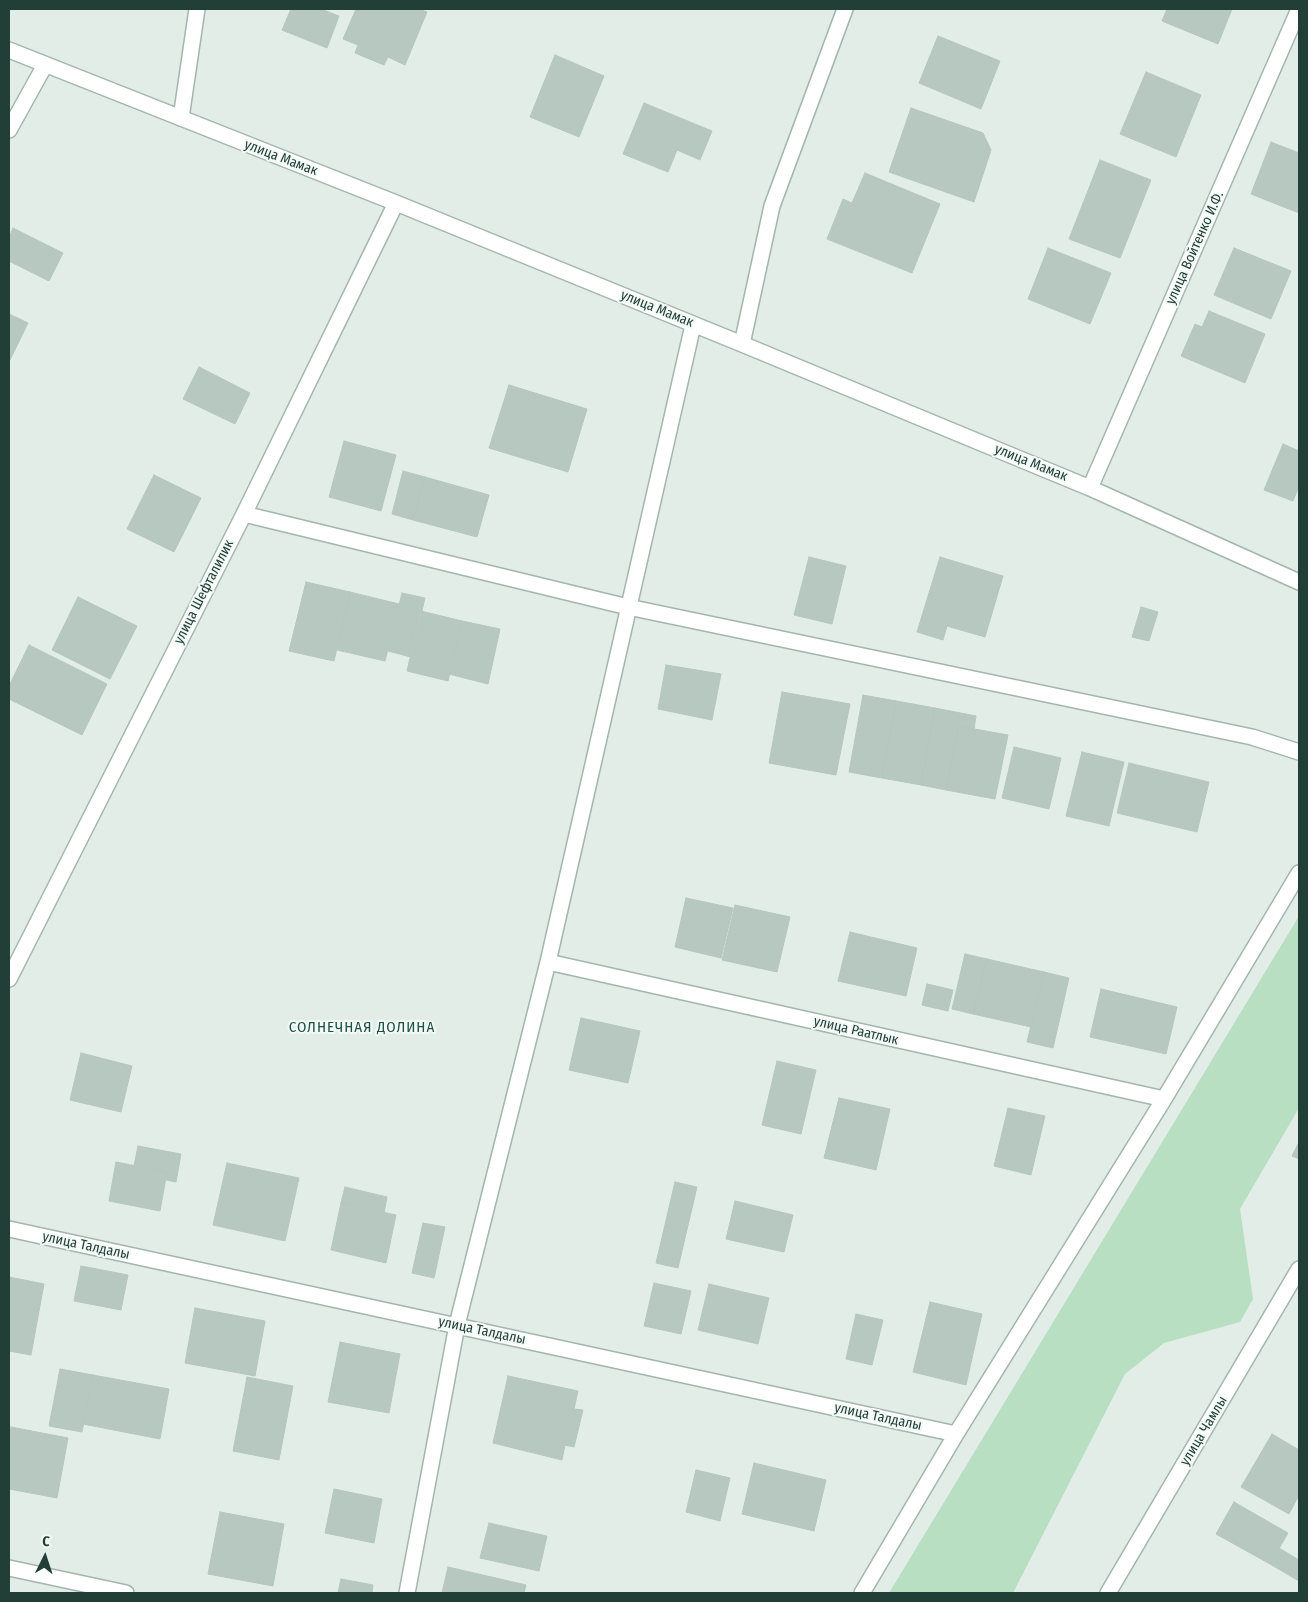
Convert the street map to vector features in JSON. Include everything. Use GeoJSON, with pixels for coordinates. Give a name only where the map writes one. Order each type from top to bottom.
{"type":"FeatureCollection","features":[{"type":"Feature","properties":{"kind":"street"},"geometry":{"type":"LineString","coordinates":[[181,118],[197,9]]}},
{"type":"Feature","properties":{"kind":"street"},"geometry":{"type":"LineString","coordinates":[[742,344],[772,206],[845,9]]}},
{"type":"Feature","properties":{"kind":"street","name":"улица Войтенко И.Ф."},"geometry":{"type":"LineString","coordinates":[[1090,488],[1299,9]]}},
{"type":"Feature","properties":{"kind":"street","name":"улица Мамак"},"geometry":{"type":"LineString","coordinates":[[9,50],[396,203],[742,344],[1090,488],[1299,582]]}},
{"type":"Feature","properties":{"kind":"street"},"geometry":{"type":"LineString","coordinates":[[9,130],[45,64]]}},
{"type":"Feature","properties":{"kind":"street","name":"улица Шефталилик"},"geometry":{"type":"LineString","coordinates":[[9,979],[244,514],[396,203]]}},
{"type":"Feature","properties":{"kind":"street"},"geometry":{"type":"LineString","coordinates":[[408,1593],[457,1325],[548,962],[693,324]]}},
{"type":"Feature","properties":{"kind":"street"},"geometry":{"type":"LineString","coordinates":[[244,514],[628,607],[1252,737],[1299,752]]}},
{"type":"Feature","properties":{"kind":"street"},"geometry":{"type":"LineString","coordinates":[[862,1593],[956,1434],[1164,1099],[1299,873]]}},
{"type":"Feature","properties":{"kind":"street","name":"улица Раатлык"},"geometry":{"type":"LineString","coordinates":[[548,962],[1164,1099]]}},
{"type":"Feature","properties":{"kind":"street","name":"улица Талдалы"},"geometry":{"type":"LineString","coordinates":[[9,1229],[956,1434]]}},
{"type":"Feature","properties":{"kind":"street","name":"улица Чамлы"},"geometry":{"type":"LineString","coordinates":[[1108,1593],[1299,1268]]}},
{"type":"Feature","properties":{"kind":"street"},"geometry":{"type":"LineString","coordinates":[[9,1568],[126,1593]]}},
{"type":"Feature","properties":{"kind":"green space"},"geometry":{"type":"Polygon","coordinates":[[[1299,916],[1299,1108],[1240,1209],[1253,1299],[1240,1322],[1164,1343],[1125,1374],[1013,1593],[889,1593],[1299,916]]]}},
{"type":"Feature","properties":{"kind":"building"},"geometry":{"type":"Polygon","coordinates":[[[291,9],[321,9],[339,16],[327,48],[282,30],[291,9]]]}},
{"type":"Feature","properties":{"kind":"building"},"geometry":{"type":"Polygon","coordinates":[[[356,9],[419,9],[427,12],[405,65],[388,57],[384,65],[355,53],[358,45],[343,39],[356,9]]]}},
{"type":"Feature","properties":{"kind":"building"},"geometry":{"type":"Polygon","coordinates":[[[1167,9],[1232,9],[1218,44],[1162,21],[1167,9]]]}},
{"type":"Feature","properties":{"kind":"building"},"geometry":{"type":"Polygon","coordinates":[[[938,36],[1000,61],[981,109],[919,83],[938,36]]]}},
{"type":"Feature","properties":{"kind":"building"},"geometry":{"type":"Polygon","coordinates":[[[555,55],[604,76],[579,137],[530,117],[555,55]]]}},
{"type":"Feature","properties":{"kind":"building"},"geometry":{"type":"Polygon","coordinates":[[[1146,72],[1201,95],[1176,157],[1120,134],[1146,72]]]}},
{"type":"Feature","properties":{"kind":"building"},"geometry":{"type":"Polygon","coordinates":[[[644,103],[712,131],[700,160],[677,150],[668,172],[623,154],[644,103]]]}},
{"type":"Feature","properties":{"kind":"building"},"geometry":{"type":"Polygon","coordinates":[[[911,108],[983,133],[991,150],[974,202],[889,172],[911,108]]]}},
{"type":"Feature","properties":{"kind":"building"},"geometry":{"type":"Polygon","coordinates":[[[1271,142],[1299,153],[1299,213],[1251,194],[1271,142]]]}},
{"type":"Feature","properties":{"kind":"building"},"geometry":{"type":"Polygon","coordinates":[[[1100,160],[1151,180],[1120,258],[1069,239],[1100,160]]]}},
{"type":"Feature","properties":{"kind":"building"},"geometry":{"type":"Polygon","coordinates":[[[865,173],[940,204],[912,273],[827,239],[843,199],[852,203],[865,173]]]}},
{"type":"Feature","properties":{"kind":"building"},"geometry":{"type":"Polygon","coordinates":[[[13,228],[63,253],[49,281],[9,261],[9,238],[13,228]]]}},
{"type":"Feature","properties":{"kind":"building"},"geometry":{"type":"Polygon","coordinates":[[[1048,248],[1111,273],[1090,324],[1028,299],[1048,248]]]}},
{"type":"Feature","properties":{"kind":"building"},"geometry":{"type":"Polygon","coordinates":[[[1234,248],[1291,271],[1271,319],[1214,295],[1234,248]]]}},
{"type":"Feature","properties":{"kind":"building"},"geometry":{"type":"Polygon","coordinates":[[[1209,311],[1265,334],[1245,383],[1181,356],[1195,324],[1202,327],[1209,311]]]}},
{"type":"Feature","properties":{"kind":"building"},"geometry":{"type":"Polygon","coordinates":[[[9,314],[28,323],[9,362],[9,314]]]}},
{"type":"Feature","properties":{"kind":"building"},"geometry":{"type":"Polygon","coordinates":[[[199,367],[250,393],[235,424],[183,399],[199,367]]]}},
{"type":"Feature","properties":{"kind":"building"},"geometry":{"type":"Polygon","coordinates":[[[509,385],[587,409],[568,472],[489,448],[509,385]]]}},
{"type":"Feature","properties":{"kind":"building"},"geometry":{"type":"Polygon","coordinates":[[[344,441],[396,455],[381,511],[329,497],[344,441]]]}},
{"type":"Feature","properties":{"kind":"building"},"geometry":{"type":"Polygon","coordinates":[[[1283,444],[1299,451],[1299,486],[1293,501],[1264,490],[1283,444]]]}},
{"type":"Feature","properties":{"kind":"building"},"geometry":{"type":"Polygon","coordinates":[[[403,471],[425,477],[413,520],[392,514],[403,471]]]}},
{"type":"Feature","properties":{"kind":"building"},"geometry":{"type":"Polygon","coordinates":[[[154,475],[201,498],[174,552],[127,529],[154,475]]]}},
{"type":"Feature","properties":{"kind":"building"},"geometry":{"type":"Polygon","coordinates":[[[425,477],[489,495],[477,537],[413,520],[425,477]]]}},
{"type":"Feature","properties":{"kind":"building"},"geometry":{"type":"Polygon","coordinates":[[[809,557],[846,566],[832,624],[794,615],[809,557]]]}},
{"type":"Feature","properties":{"kind":"building"},"geometry":{"type":"Polygon","coordinates":[[[940,557],[1003,576],[985,637],[947,626],[943,640],[917,632],[940,557]]]}},
{"type":"Feature","properties":{"kind":"building"},"geometry":{"type":"Polygon","coordinates":[[[306,582],[350,592],[334,661],[289,651],[306,582]]]}},
{"type":"Feature","properties":{"kind":"building"},"geometry":{"type":"Polygon","coordinates":[[[350,592],[399,604],[385,661],[337,650],[350,592]]]}},
{"type":"Feature","properties":{"kind":"building"},"geometry":{"type":"Polygon","coordinates":[[[402,593],[425,598],[411,657],[388,651],[402,593]]]}},
{"type":"Feature","properties":{"kind":"building"},"geometry":{"type":"Polygon","coordinates":[[[78,597],[137,626],[110,679],[52,650],[78,597]]]}},
{"type":"Feature","properties":{"kind":"building"},"geometry":{"type":"Polygon","coordinates":[[[1141,607],[1158,612],[1149,641],[1132,637],[1141,607]]]}},
{"type":"Feature","properties":{"kind":"building"},"geometry":{"type":"Polygon","coordinates":[[[421,611],[462,621],[448,681],[407,671],[421,611]]]}},
{"type":"Feature","properties":{"kind":"building"},"geometry":{"type":"Polygon","coordinates":[[[462,621],[500,629],[488,684],[449,674],[462,621]]]}},
{"type":"Feature","properties":{"kind":"building"},"geometry":{"type":"Polygon","coordinates":[[[29,645],[107,684],[82,735],[9,699],[9,686],[29,645]]]}},
{"type":"Feature","properties":{"kind":"building"},"geometry":{"type":"Polygon","coordinates":[[[666,665],[721,674],[712,720],[658,709],[666,665]]]}},
{"type":"Feature","properties":{"kind":"building"},"geometry":{"type":"Polygon","coordinates":[[[782,692],[850,704],[836,775],[769,763],[782,692]]]}},
{"type":"Feature","properties":{"kind":"building"},"geometry":{"type":"Polygon","coordinates":[[[863,695],[896,701],[882,778],[849,772],[863,695]]]}},
{"type":"Feature","properties":{"kind":"building"},"geometry":{"type":"Polygon","coordinates":[[[896,701],[935,708],[921,785],[882,778],[896,701]]]}},
{"type":"Feature","properties":{"kind":"building"},"geometry":{"type":"Polygon","coordinates":[[[935,708],[976,716],[974,729],[958,726],[946,790],[921,785],[935,708]]]}},
{"type":"Feature","properties":{"kind":"building"},"geometry":{"type":"Polygon","coordinates":[[[958,726],[1008,735],[995,799],[946,790],[958,726]]]}},
{"type":"Feature","properties":{"kind":"building"},"geometry":{"type":"Polygon","coordinates":[[[1014,747],[1061,758],[1049,809],[1002,798],[1014,747]]]}},
{"type":"Feature","properties":{"kind":"building"},"geometry":{"type":"Polygon","coordinates":[[[1082,752],[1124,762],[1109,826],[1066,816],[1082,752]]]}},
{"type":"Feature","properties":{"kind":"building"},"geometry":{"type":"Polygon","coordinates":[[[1129,763],[1209,782],[1197,832],[1117,813],[1129,763]]]}},
{"type":"Feature","properties":{"kind":"building"},"geometry":{"type":"Polygon","coordinates":[[[686,898],[733,908],[721,958],[675,947],[686,898]]]}},
{"type":"Feature","properties":{"kind":"building"},"geometry":{"type":"Polygon","coordinates":[[[735,905],[790,917],[777,972],[722,960],[735,905]]]}},
{"type":"Feature","properties":{"kind":"building"},"geometry":{"type":"Polygon","coordinates":[[[850,932],[917,948],[906,996],[838,981],[850,932]]]}},
{"type":"Feature","properties":{"kind":"building"},"geometry":{"type":"Polygon","coordinates":[[[965,954],[987,959],[973,1014],[952,1009],[965,954]]]}},
{"type":"Feature","properties":{"kind":"building"},"geometry":{"type":"Polygon","coordinates":[[[987,959],[1044,972],[1031,1027],[973,1014],[987,959]]]}},
{"type":"Feature","properties":{"kind":"building"},"geometry":{"type":"Polygon","coordinates":[[[1044,972],[1069,978],[1053,1048],[1027,1042],[1044,972]]]}},
{"type":"Feature","properties":{"kind":"building"},"geometry":{"type":"Polygon","coordinates":[[[927,984],[953,990],[948,1011],[922,1005],[927,984]]]}},
{"type":"Feature","properties":{"kind":"building"},"geometry":{"type":"Polygon","coordinates":[[[1101,989],[1177,1007],[1166,1054],[1090,1037],[1101,989]]]}},
{"type":"Feature","properties":{"kind":"building"},"geometry":{"type":"Polygon","coordinates":[[[581,1018],[640,1031],[628,1083],[569,1070],[581,1018]]]}},
{"type":"Feature","properties":{"kind":"building"},"geometry":{"type":"Polygon","coordinates":[[[81,1053],[132,1066],[121,1112],[70,1100],[81,1053]]]}},
{"type":"Feature","properties":{"kind":"building"},"geometry":{"type":"Polygon","coordinates":[[[777,1061],[816,1070],[801,1134],[762,1125],[777,1061]]]}},
{"type":"Feature","properties":{"kind":"building"},"geometry":{"type":"Polygon","coordinates":[[[839,1098],[890,1109],[876,1170],[824,1158],[839,1098]]]}},
{"type":"Feature","properties":{"kind":"building"},"geometry":{"type":"Polygon","coordinates":[[[1008,1108],[1045,1116],[1031,1175],[994,1166],[1008,1108]]]}},
{"type":"Feature","properties":{"kind":"building"},"geometry":{"type":"Polygon","coordinates":[[[1299,1142],[1299,1159],[1292,1156],[1299,1142]]]}},
{"type":"Feature","properties":{"kind":"building"},"geometry":{"type":"Polygon","coordinates":[[[138,1146],[181,1154],[176,1182],[166,1180],[167,1172],[134,1166],[138,1146]]]}},
{"type":"Feature","properties":{"kind":"building"},"geometry":{"type":"Polygon","coordinates":[[[116,1162],[167,1172],[160,1211],[109,1201],[116,1162]]]}},
{"type":"Feature","properties":{"kind":"building"},"geometry":{"type":"Polygon","coordinates":[[[227,1163],[299,1178],[285,1241],[213,1225],[227,1163]]]}},
{"type":"Feature","properties":{"kind":"building"},"geometry":{"type":"Polygon","coordinates":[[[675,1182],[697,1187],[678,1268],[656,1263],[675,1182]]]}},
{"type":"Feature","properties":{"kind":"building"},"geometry":{"type":"Polygon","coordinates":[[[345,1187],[387,1197],[384,1213],[341,1203],[345,1187]]]}},
{"type":"Feature","properties":{"kind":"building"},"geometry":{"type":"Polygon","coordinates":[[[735,1201],[793,1215],[784,1252],[726,1239],[735,1201]]]}},
{"type":"Feature","properties":{"kind":"building"},"geometry":{"type":"Polygon","coordinates":[[[341,1203],[396,1215],[386,1263],[331,1250],[341,1203]]]}},
{"type":"Feature","properties":{"kind":"building"},"geometry":{"type":"Polygon","coordinates":[[[423,1223],[445,1227],[434,1278],[412,1273],[423,1223]]]}},
{"type":"Feature","properties":{"kind":"building"},"geometry":{"type":"Polygon","coordinates":[[[81,1266],[128,1275],[121,1310],[74,1301],[81,1266]]]}},
{"type":"Feature","properties":{"kind":"building"},"geometry":{"type":"Polygon","coordinates":[[[9,1277],[44,1284],[31,1355],[9,1351],[9,1277]]]}},
{"type":"Feature","properties":{"kind":"building"},"geometry":{"type":"Polygon","coordinates":[[[654,1283],[691,1291],[681,1334],[644,1326],[654,1283]]]}},
{"type":"Feature","properties":{"kind":"building"},"geometry":{"type":"Polygon","coordinates":[[[709,1284],[769,1298],[758,1344],[698,1330],[709,1284]]]}},
{"type":"Feature","properties":{"kind":"building"},"geometry":{"type":"Polygon","coordinates":[[[930,1302],[982,1314],[966,1385],[913,1372],[930,1302]]]}},
{"type":"Feature","properties":{"kind":"building"},"geometry":{"type":"Polygon","coordinates":[[[195,1308],[265,1321],[255,1376],[185,1363],[195,1308]]]}},
{"type":"Feature","properties":{"kind":"building"},"geometry":{"type":"Polygon","coordinates":[[[856,1314],[883,1320],[872,1365],[846,1359],[856,1314]]]}},
{"type":"Feature","properties":{"kind":"building"},"geometry":{"type":"Polygon","coordinates":[[[340,1342],[400,1354],[389,1413],[328,1402],[340,1342]]]}},
{"type":"Feature","properties":{"kind":"building"},"geometry":{"type":"Polygon","coordinates":[[[60,1369],[93,1375],[82,1432],[49,1426],[60,1369]]]}},
{"type":"Feature","properties":{"kind":"building"},"geometry":{"type":"Polygon","coordinates":[[[93,1375],[169,1389],[160,1439],[83,1424],[93,1375]]]}},
{"type":"Feature","properties":{"kind":"building"},"geometry":{"type":"Polygon","coordinates":[[[508,1376],[578,1391],[574,1409],[583,1410],[574,1447],[565,1445],[562,1460],[493,1443],[508,1376]]]}},
{"type":"Feature","properties":{"kind":"building"},"geometry":{"type":"Polygon","coordinates":[[[247,1377],[293,1386],[279,1460],[233,1451],[247,1377]]]}},
{"type":"Feature","properties":{"kind":"building"},"geometry":{"type":"Polygon","coordinates":[[[11,1427],[68,1438],[57,1498],[9,1489],[9,1441],[11,1427]]]}},
{"type":"Feature","properties":{"kind":"building"},"geometry":{"type":"Polygon","coordinates":[[[1272,1434],[1299,1450],[1299,1495],[1289,1514],[1241,1487],[1272,1434]]]}},
{"type":"Feature","properties":{"kind":"building"},"geometry":{"type":"Polygon","coordinates":[[[754,1463],[826,1480],[814,1531],[742,1514],[754,1463]]]}},
{"type":"Feature","properties":{"kind":"building"},"geometry":{"type":"Polygon","coordinates":[[[696,1470],[730,1478],[720,1521],[686,1512],[696,1470]]]}},
{"type":"Feature","properties":{"kind":"building"},"geometry":{"type":"Polygon","coordinates":[[[334,1489],[382,1499],[374,1543],[325,1533],[334,1489]]]}},
{"type":"Feature","properties":{"kind":"building"},"geometry":{"type":"Polygon","coordinates":[[[1234,1502],[1288,1533],[1270,1564],[1216,1534],[1234,1502]]]}},
{"type":"Feature","properties":{"kind":"building"},"geometry":{"type":"Polygon","coordinates":[[[220,1512],[284,1524],[273,1586],[208,1574],[220,1512]]]}},
{"type":"Feature","properties":{"kind":"building"},"geometry":{"type":"Polygon","coordinates":[[[489,1523],[547,1536],[539,1571],[480,1558],[489,1523]]]}},
{"type":"Feature","properties":{"kind":"building"},"geometry":{"type":"Polygon","coordinates":[[[1279,1548],[1299,1560],[1299,1581],[1270,1564],[1279,1548]]]}},
{"type":"Feature","properties":{"kind":"building"},"geometry":{"type":"Polygon","coordinates":[[[448,1567],[526,1585],[524,1593],[442,1593],[448,1567]]]}},
{"type":"Feature","properties":{"kind":"building"},"geometry":{"type":"Polygon","coordinates":[[[341,1579],[373,1585],[372,1593],[338,1593],[341,1579]]]}},
{"type":"Feature","properties":{"kind":"district","name":"СОЛНЕЧНАЯ ДОЛИНА"},"geometry":{"type":"Point","coordinates":[362,1028]}}]}
